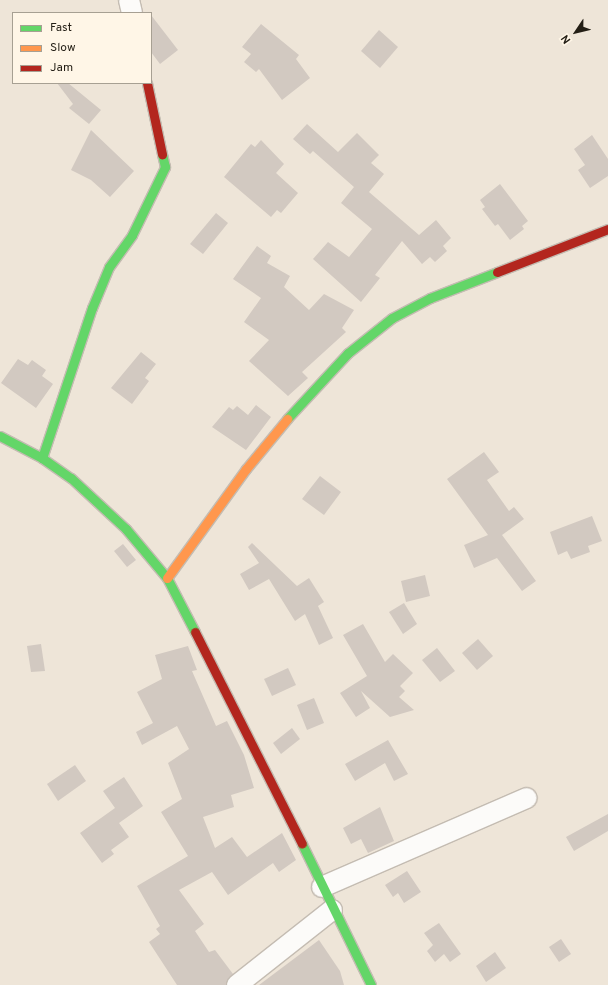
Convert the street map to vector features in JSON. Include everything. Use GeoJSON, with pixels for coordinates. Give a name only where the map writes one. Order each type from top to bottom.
{"type":"FeatureCollection","features":[{"type":"Feature","properties":{"kind":"street"},"geometry":{"type":"LineString","coordinates":[[129,0],[132,12]]}},
{"type":"Feature","properties":{"kind":"street"},"geometry":{"type":"LineString","coordinates":[[42,458],[94,301],[109,267],[132,235],[165,167],[147,84]]}},
{"type":"Feature","properties":{"kind":"street"},"geometry":{"type":"LineString","coordinates":[[167,578],[246,469],[301,403],[348,353],[392,318],[430,298],[608,229]]}},
{"type":"Feature","properties":{"kind":"street"},"geometry":{"type":"LineString","coordinates":[[0,436],[42,458],[71,478],[126,530],[167,578],[232,702],[332,910],[371,985]]}},
{"type":"Feature","properties":{"kind":"street"},"geometry":{"type":"LineString","coordinates":[[322,887],[526,798]]}},
{"type":"Feature","properties":{"kind":"street"},"geometry":{"type":"LineString","coordinates":[[237,985],[332,910]]}},
{"type":"Feature","properties":{"kind":"building"},"geometry":{"type":"Polygon","coordinates":[[[152,16],[178,50],[160,64],[152,53],[152,16]]]}},
{"type":"Feature","properties":{"kind":"building"},"geometry":{"type":"Polygon","coordinates":[[[261,24],[299,55],[296,59],[310,78],[282,100],[259,69],[256,72],[244,62],[251,54],[242,47],[261,24]]]}},
{"type":"Feature","properties":{"kind":"building"},"geometry":{"type":"Polygon","coordinates":[[[379,30],[398,47],[380,68],[361,51],[379,30]]]}},
{"type":"Feature","properties":{"kind":"building"},"geometry":{"type":"Polygon","coordinates":[[[58,84],[69,84],[101,110],[89,124],[69,108],[73,104],[58,84]]]}},
{"type":"Feature","properties":{"kind":"building"},"geometry":{"type":"Polygon","coordinates":[[[307,124],[338,152],[357,133],[379,155],[371,163],[384,174],[369,192],[419,235],[436,220],[451,238],[443,246],[447,251],[435,262],[430,257],[422,264],[402,241],[375,275],[380,278],[361,302],[313,259],[328,242],[349,257],[372,229],[341,203],[354,187],[313,151],[310,154],[293,139],[307,124]]]}},
{"type":"Feature","properties":{"kind":"building"},"geometry":{"type":"Polygon","coordinates":[[[91,130],[134,171],[110,197],[91,180],[71,170],[91,130]]]}},
{"type":"Feature","properties":{"kind":"building"},"geometry":{"type":"Polygon","coordinates":[[[592,135],[608,159],[608,176],[590,188],[578,170],[585,165],[574,149],[592,135]]]}},
{"type":"Feature","properties":{"kind":"building"},"geometry":{"type":"Polygon","coordinates":[[[261,140],[284,164],[276,173],[298,193],[281,213],[277,210],[271,217],[224,177],[251,144],[255,147],[261,140]]]}},
{"type":"Feature","properties":{"kind":"building"},"geometry":{"type":"Polygon","coordinates":[[[500,184],[528,221],[522,226],[524,229],[510,240],[498,224],[495,226],[482,209],[485,207],[480,200],[500,184]]]}},
{"type":"Feature","properties":{"kind":"building"},"geometry":{"type":"Polygon","coordinates":[[[216,213],[228,223],[203,254],[190,244],[216,213]]]}},
{"type":"Feature","properties":{"kind":"building"},"geometry":{"type":"Polygon","coordinates":[[[257,246],[271,256],[267,263],[290,276],[284,287],[309,310],[324,294],[354,310],[342,328],[346,332],[302,372],[308,378],[288,396],[249,361],[269,340],[244,322],[261,298],[233,279],[257,246]]]}},
{"type":"Feature","properties":{"kind":"building"},"geometry":{"type":"Polygon","coordinates":[[[141,352],[156,364],[145,378],[149,381],[132,404],[111,388],[141,352]]]}},
{"type":"Feature","properties":{"kind":"building"},"geometry":{"type":"Polygon","coordinates":[[[18,359],[28,365],[32,360],[46,370],[42,376],[53,384],[36,408],[1,383],[18,359]]]}},
{"type":"Feature","properties":{"kind":"building"},"geometry":{"type":"Polygon","coordinates":[[[256,405],[271,417],[246,450],[212,427],[229,407],[233,410],[237,406],[248,415],[256,405]]]}},
{"type":"Feature","properties":{"kind":"building"},"geometry":{"type":"Polygon","coordinates":[[[484,452],[499,472],[487,480],[509,511],[514,507],[524,519],[502,535],[536,581],[522,591],[497,558],[474,568],[464,545],[488,535],[447,479],[484,452]]]}},
{"type":"Feature","properties":{"kind":"building"},"geometry":{"type":"Polygon","coordinates":[[[320,476],[341,492],[324,515],[302,499],[320,476]]]}},
{"type":"Feature","properties":{"kind":"building"},"geometry":{"type":"Polygon","coordinates":[[[592,516],[602,541],[588,546],[590,552],[571,559],[567,551],[558,555],[550,532],[592,516]]]}},
{"type":"Feature","properties":{"kind":"building"},"geometry":{"type":"Polygon","coordinates":[[[252,543],[297,586],[309,578],[324,602],[318,606],[333,638],[319,645],[305,614],[295,621],[269,579],[249,590],[240,574],[259,563],[248,547],[252,543]]]}},
{"type":"Feature","properties":{"kind":"building"},"geometry":{"type":"Polygon","coordinates":[[[123,544],[136,560],[127,567],[114,551],[123,544]]]}},
{"type":"Feature","properties":{"kind":"building"},"geometry":{"type":"Polygon","coordinates":[[[425,575],[430,596],[406,602],[401,581],[425,575]]]}},
{"type":"Feature","properties":{"kind":"building"},"geometry":{"type":"Polygon","coordinates":[[[404,603],[417,624],[403,634],[389,612],[404,603]]]}},
{"type":"Feature","properties":{"kind":"building"},"geometry":{"type":"Polygon","coordinates":[[[363,624],[385,662],[393,654],[413,673],[400,686],[405,691],[399,697],[414,710],[390,717],[361,691],[370,708],[356,717],[340,693],[367,676],[343,635],[363,624]]]}},
{"type":"Feature","properties":{"kind":"building"},"geometry":{"type":"Polygon","coordinates":[[[478,639],[493,656],[477,670],[462,653],[478,639]]]}},
{"type":"Feature","properties":{"kind":"building"},"geometry":{"type":"Polygon","coordinates":[[[41,644],[45,671],[31,672],[27,646],[41,644]]]}},
{"type":"Feature","properties":{"kind":"building"},"geometry":{"type":"Polygon","coordinates":[[[188,646],[197,670],[192,671],[216,726],[227,721],[244,755],[254,788],[231,795],[234,807],[203,817],[215,848],[232,837],[247,857],[282,833],[296,860],[279,872],[273,863],[228,895],[212,872],[179,890],[204,924],[195,931],[209,952],[215,950],[233,974],[226,985],[177,985],[149,942],[160,934],[156,929],[160,926],[137,886],[188,856],[161,812],[182,799],[168,763],[189,749],[177,726],[142,745],[136,732],[153,723],[137,692],[162,679],[155,655],[188,646]]]}},
{"type":"Feature","properties":{"kind":"building"},"geometry":{"type":"Polygon","coordinates":[[[437,648],[455,671],[440,682],[422,660],[437,648]]]}},
{"type":"Feature","properties":{"kind":"building"},"geometry":{"type":"Polygon","coordinates":[[[288,668],[296,685],[272,696],[264,679],[288,668]]]}},
{"type":"Feature","properties":{"kind":"building"},"geometry":{"type":"Polygon","coordinates":[[[314,698],[324,723],[307,730],[297,705],[314,698]]]}},
{"type":"Feature","properties":{"kind":"building"},"geometry":{"type":"Polygon","coordinates":[[[292,728],[300,739],[281,754],[273,743],[292,728]]]}},
{"type":"Feature","properties":{"kind":"building"},"geometry":{"type":"Polygon","coordinates":[[[388,740],[408,774],[394,781],[385,763],[355,781],[345,764],[388,740]]]}},
{"type":"Feature","properties":{"kind":"building"},"geometry":{"type":"Polygon","coordinates":[[[75,765],[86,781],[58,801],[47,784],[75,765]]]}},
{"type":"Feature","properties":{"kind":"building"},"geometry":{"type":"Polygon","coordinates":[[[124,777],[143,806],[119,823],[129,837],[111,850],[114,854],[102,863],[80,833],[115,808],[103,791],[124,777]]]}},
{"type":"Feature","properties":{"kind":"building"},"geometry":{"type":"Polygon","coordinates":[[[380,807],[394,841],[368,853],[361,839],[351,844],[343,828],[380,807]]]}},
{"type":"Feature","properties":{"kind":"building"},"geometry":{"type":"Polygon","coordinates":[[[608,814],[608,831],[574,851],[566,837],[608,814]]]}},
{"type":"Feature","properties":{"kind":"building"},"geometry":{"type":"Polygon","coordinates":[[[407,871],[421,892],[404,903],[398,893],[393,897],[385,885],[407,871]]]}},
{"type":"Feature","properties":{"kind":"building"},"geometry":{"type":"Polygon","coordinates":[[[439,923],[461,954],[450,962],[444,954],[435,962],[427,951],[433,945],[424,933],[439,923]]]}},
{"type":"Feature","properties":{"kind":"building"},"geometry":{"type":"Polygon","coordinates":[[[561,939],[571,954],[559,962],[549,947],[561,939]]]}},
{"type":"Feature","properties":{"kind":"building"},"geometry":{"type":"Polygon","coordinates":[[[319,940],[340,971],[344,985],[259,985],[319,940]]]}},
{"type":"Feature","properties":{"kind":"building"},"geometry":{"type":"Polygon","coordinates":[[[495,952],[506,968],[486,982],[476,966],[495,952]]]}},
{"type":"Feature","properties":{"kind":"traffic: fast"},"geometry":{"type":"LineString","coordinates":[[42,458],[92,308],[109,267],[132,235],[165,167],[162,154]]}},
{"type":"Feature","properties":{"kind":"traffic: fast"},"geometry":{"type":"LineString","coordinates":[[287,419],[348,353],[392,318],[430,298],[497,272]]}},
{"type":"Feature","properties":{"kind":"traffic: fast"},"geometry":{"type":"LineString","coordinates":[[0,436],[42,458],[71,478],[126,529],[167,578],[195,632]]}},
{"type":"Feature","properties":{"kind":"traffic: fast"},"geometry":{"type":"LineString","coordinates":[[302,844],[371,985]]}},
{"type":"Feature","properties":{"kind":"traffic: slow"},"geometry":{"type":"LineString","coordinates":[[167,578],[246,469],[287,419]]}},
{"type":"Feature","properties":{"kind":"traffic: jam"},"geometry":{"type":"LineString","coordinates":[[147,84],[162,154]]}},
{"type":"Feature","properties":{"kind":"traffic: jam"},"geometry":{"type":"LineString","coordinates":[[497,272],[608,229]]}},
{"type":"Feature","properties":{"kind":"traffic: jam"},"geometry":{"type":"LineString","coordinates":[[195,632],[302,844]]}}]}
